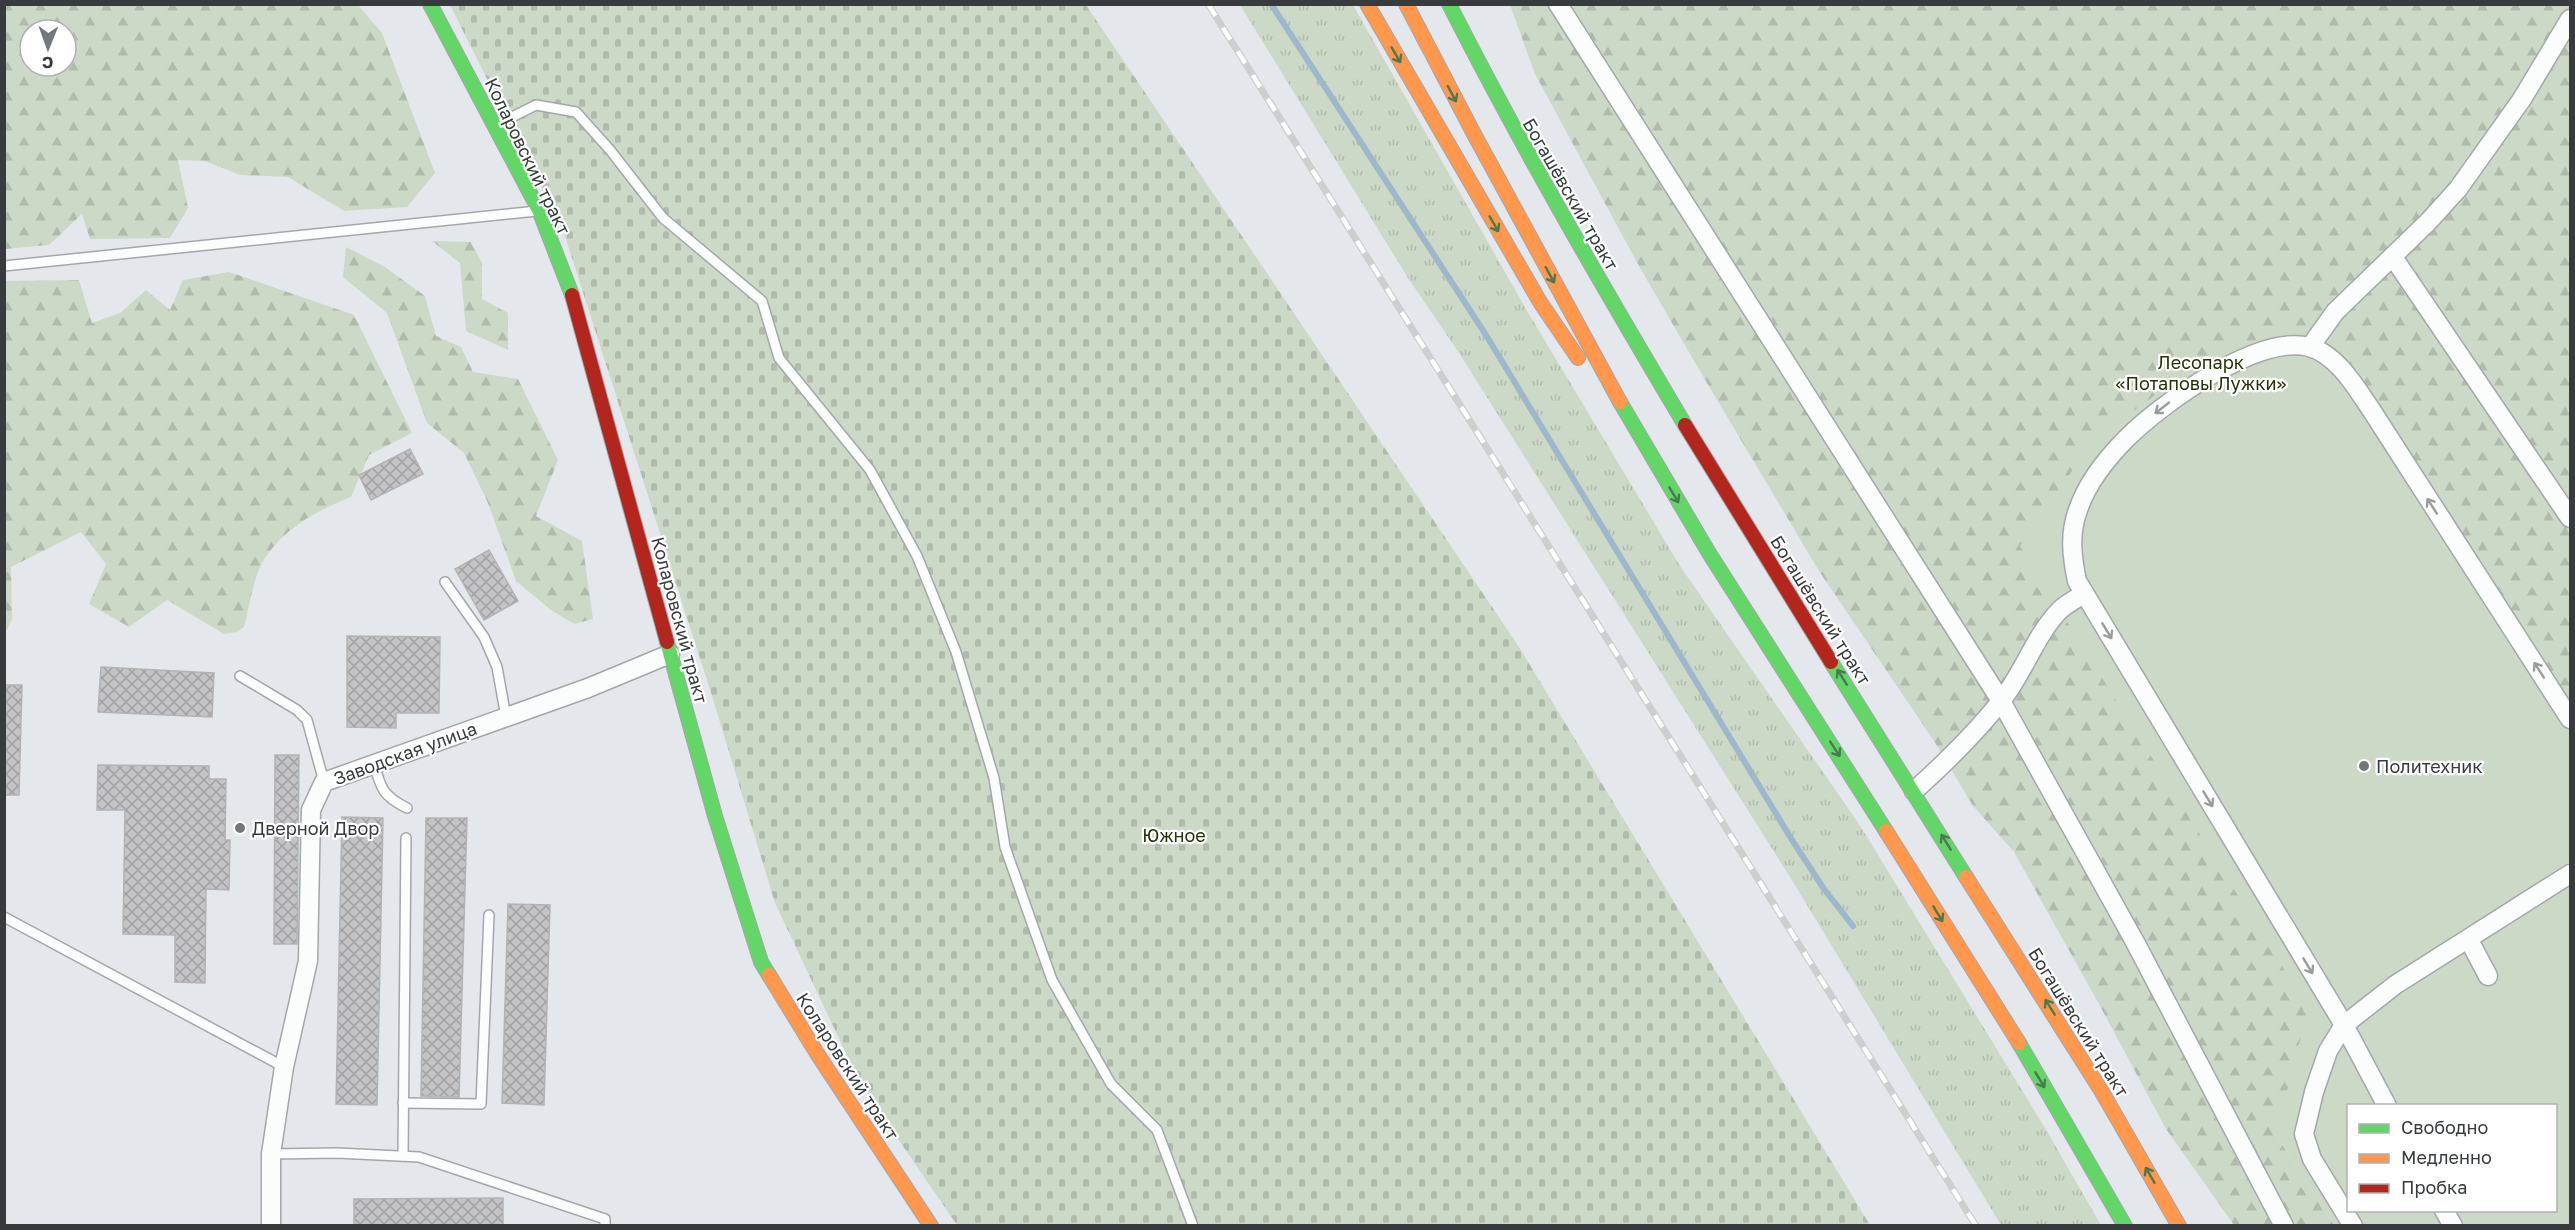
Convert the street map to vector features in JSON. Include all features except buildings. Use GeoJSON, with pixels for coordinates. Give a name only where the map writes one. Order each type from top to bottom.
{"type":"FeatureCollection","features":[{"type":"Feature","properties":{"kind":"main road","name":"Коларовский тракт"},"geometry":{"type":"LineString","coordinates":[[430,4],[539,210],[575,304],[715,816],[761,962],[818,1055],[931,1226]]}},
{"type":"Feature","properties":{"kind":"main road"},"geometry":{"type":"LineString","coordinates":[[1367,4],[1540,302],[1587,371],[1644,445]]}},
{"type":"Feature","properties":{"kind":"main road"},"geometry":{"type":"LineString","coordinates":[[1406,4],[1483,151],[1644,445],[1709,554],[1877,814],[2062,1116],[2125,1226]]}},
{"type":"Feature","properties":{"kind":"main road","name":"Богашёвский тракт"},"geometry":{"type":"LineString","coordinates":[[1449,4],[1506,116],[1600,282],[1746,527],[2102,1092],[2179,1226]]}},
{"type":"Feature","properties":{"kind":"street"},"geometry":{"type":"LineString","coordinates":[[1558,4],[2001,701],[2135,942],[2284,1226]]}},
{"type":"Feature","properties":{"kind":"street"},"geometry":{"type":"LineString","coordinates":[[2310,347],[2335,312],[2393,257],[2458,189],[2522,99],[2571,19]]}},
{"type":"Feature","properties":{"kind":"street"},"geometry":{"type":"LineString","coordinates":[[2393,257],[2571,518]]}},
{"type":"Feature","properties":{"kind":"street"},"geometry":{"type":"LineString","coordinates":[[2386,1104],[2344,1025],[2077,581],[2071,555],[2072,533],[2078,510],[2101,469],[2126,439],[2164,406],[2217,372],[2271,349],[2288,345],[2310,347],[2326,355],[2337,366],[2372,411],[2571,719]]}},
{"type":"Feature","properties":{"kind":"street"},"geometry":{"type":"LineString","coordinates":[[1914,791],[1951,758],[2001,701],[2020,675],[2040,638],[2059,611],[2085,594]]}},
{"type":"Feature","properties":{"kind":"street","name":"Заводская улица"},"geometry":{"type":"LineString","coordinates":[[270,1226],[271,1154],[284,1067],[308,961],[311,810],[324,782],[588,688],[670,654]]}},
{"type":"Feature","properties":{"kind":"street"},"geometry":{"type":"LineString","coordinates":[[2353,1226],[2312,1158],[2304,1134],[2314,1092],[2328,1051],[2344,1025],[2396,985],[2571,874]]}},
{"type":"Feature","properties":{"kind":"street"},"geometry":{"type":"LineString","coordinates":[[2469,940],[2488,976]]}},
{"type":"Feature","properties":{"kind":"street"},"geometry":{"type":"LineString","coordinates":[[2445,1212],[2453,1226]]}},
{"type":"Feature","properties":{"kind":"lane"},"geometry":{"type":"LineString","coordinates":[[496,125],[536,105],[576,112],[610,150],[663,218],[762,302],[779,358],[870,470],[917,556],[956,652],[994,778],[1005,847],[1052,980],[1111,1084],[1157,1130],[1193,1226]]}},
{"type":"Feature","properties":{"kind":"lane"},"geometry":{"type":"LineString","coordinates":[[4,266],[539,210]]}},
{"type":"Feature","properties":{"kind":"lane"},"geometry":{"type":"LineString","coordinates":[[445,582],[484,638],[497,667],[506,717]]}},
{"type":"Feature","properties":{"kind":"lane"},"geometry":{"type":"LineString","coordinates":[[240,676],[297,710],[307,720],[324,782]]}},
{"type":"Feature","properties":{"kind":"lane"},"geometry":{"type":"LineString","coordinates":[[374,764],[381,790],[392,800],[407,808]]}},
{"type":"Feature","properties":{"kind":"lane"},"geometry":{"type":"LineString","coordinates":[[403,1156],[406,838]]}},
{"type":"Feature","properties":{"kind":"lane"},"geometry":{"type":"LineString","coordinates":[[403,1103],[481,1104],[489,915]]}},
{"type":"Feature","properties":{"kind":"lane"},"geometry":{"type":"LineString","coordinates":[[4,917],[284,1067]]}},
{"type":"Feature","properties":{"kind":"lane"},"geometry":{"type":"LineString","coordinates":[[271,1154],[337,1153],[419,1157],[605,1219],[605,1226]]}},
{"type":"Feature","properties":{"kind":"green space"},"geometry":{"type":"Polygon","coordinates":[[[5,4],[358,5],[382,33],[435,173],[407,207],[344,211],[288,177],[240,175],[205,161],[178,160],[188,208],[170,238],[90,239],[82,214],[49,245],[5,249],[5,4]]]}},
{"type":"Feature","properties":{"kind":"green space","name":"Южное"},"geometry":{"type":"Polygon","coordinates":[[[450,5],[1086,5],[1519,647],[1870,1225],[957,1225],[861,1085],[775,903],[712,696],[564,233],[450,5]]]}},
{"type":"Feature","properties":{"kind":"green space"},"geometry":{"type":"Polygon","coordinates":[[[1240,5],[1353,5],[1526,309],[1680,566],[1861,827],[2045,1128],[2101,1225],[2001,1225],[1790,877],[1459,353],[1408,278],[1240,5]]]}},
{"type":"Feature","properties":{"kind":"green space","name":"Лесопарк «Потаповы Лужки»"},"geometry":{"type":"Polygon","coordinates":[[[1510,5],[2570,5],[2570,860],[2276,1135],[2334,1225],[2234,1225],[2166,1129],[2014,852],[1973,806],[1934,741],[1819,571],[1707,383],[1640,268],[1535,74],[1510,5]]]}},
{"type":"Feature","properties":{"kind":"green space"},"geometry":{"type":"Polygon","coordinates":[[[432,241],[471,242],[482,263],[482,299],[508,313],[508,350],[466,331],[460,263],[432,241]]]}},
{"type":"Feature","properties":{"kind":"green space"},"geometry":{"type":"Polygon","coordinates":[[[346,247],[385,267],[425,296],[436,336],[461,347],[473,372],[518,379],[558,460],[536,516],[582,541],[593,619],[574,624],[551,610],[516,581],[488,503],[464,453],[427,423],[387,313],[343,277],[346,247]]]}},
{"type":"Feature","properties":{"kind":"green space"},"geometry":{"type":"Polygon","coordinates":[[[229,272],[354,315],[412,433],[369,455],[351,497],[312,515],[278,542],[261,565],[253,587],[244,627],[237,632],[224,634],[167,600],[129,627],[89,604],[106,564],[81,532],[11,567],[12,619],[5,634],[5,281],[79,280],[92,323],[120,313],[146,290],[170,310],[183,280],[229,272]]]}},
{"type":"Feature","properties":{"kind":"green space","name":"Политехник"},"geometry":{"type":"Polygon","coordinates":[[[2310,325],[2331,336],[2570,708],[2570,1225],[2334,1225],[2276,1135],[2308,1008],[2020,546],[2086,451],[2117,423],[2225,349],[2310,325]]]}},
{"type":"Feature","properties":{"kind":"waterway"},"geometry":{"type":"LineString","coordinates":[[1271,4],[1486,335],[1792,840],[1824,889],[1853,926]]}},
{"type":"Feature","properties":{"kind":"railway"},"geometry":{"type":"LineString","coordinates":[[1208,4],[1976,1226]]}},
{"type":"Feature","properties":{"kind":"traffic: fast"},"geometry":{"type":"LineString","coordinates":[[430,4],[539,210],[572,295]]}},
{"type":"Feature","properties":{"kind":"traffic: fast"},"geometry":{"type":"LineString","coordinates":[[1449,4],[1564,217],[1685,425]]}},
{"type":"Feature","properties":{"kind":"traffic: fast"},"geometry":{"type":"LineString","coordinates":[[1620,402],[1709,553],[1886,831]]}},
{"type":"Feature","properties":{"kind":"traffic: fast"},"geometry":{"type":"LineString","coordinates":[[667,642],[715,816],[761,962],[769,975]]}},
{"type":"Feature","properties":{"kind":"traffic: fast"},"geometry":{"type":"LineString","coordinates":[[1831,662],[1966,877]]}},
{"type":"Feature","properties":{"kind":"traffic: fast"},"geometry":{"type":"LineString","coordinates":[[2019,1043],[2125,1226]]}},
{"type":"Feature","properties":{"kind":"traffic: slow"},"geometry":{"type":"LineString","coordinates":[[1367,4],[1540,302],[1578,358]]}},
{"type":"Feature","properties":{"kind":"traffic: slow"},"geometry":{"type":"LineString","coordinates":[[1406,4],[1620,402]]}},
{"type":"Feature","properties":{"kind":"traffic: slow"},"geometry":{"type":"LineString","coordinates":[[1886,831],[2019,1043]]}},
{"type":"Feature","properties":{"kind":"traffic: slow"},"geometry":{"type":"LineString","coordinates":[[1966,877],[2102,1092],[2179,1226]]}},
{"type":"Feature","properties":{"kind":"traffic: slow"},"geometry":{"type":"LineString","coordinates":[[769,975],[818,1055],[931,1226]]}},
{"type":"Feature","properties":{"kind":"traffic: jam"},"geometry":{"type":"LineString","coordinates":[[572,295],[667,642]]}},
{"type":"Feature","properties":{"kind":"traffic: jam"},"geometry":{"type":"LineString","coordinates":[[1685,425],[1831,662]]}},
{"type":"Feature","properties":{"kind":"place","name":"Политехник"},"geometry":{"type":"Point","coordinates":[2364,766]}},
{"type":"Feature","properties":{"kind":"place","name":"Дверной Двор"},"geometry":{"type":"Point","coordinates":[240,828]}}]}
